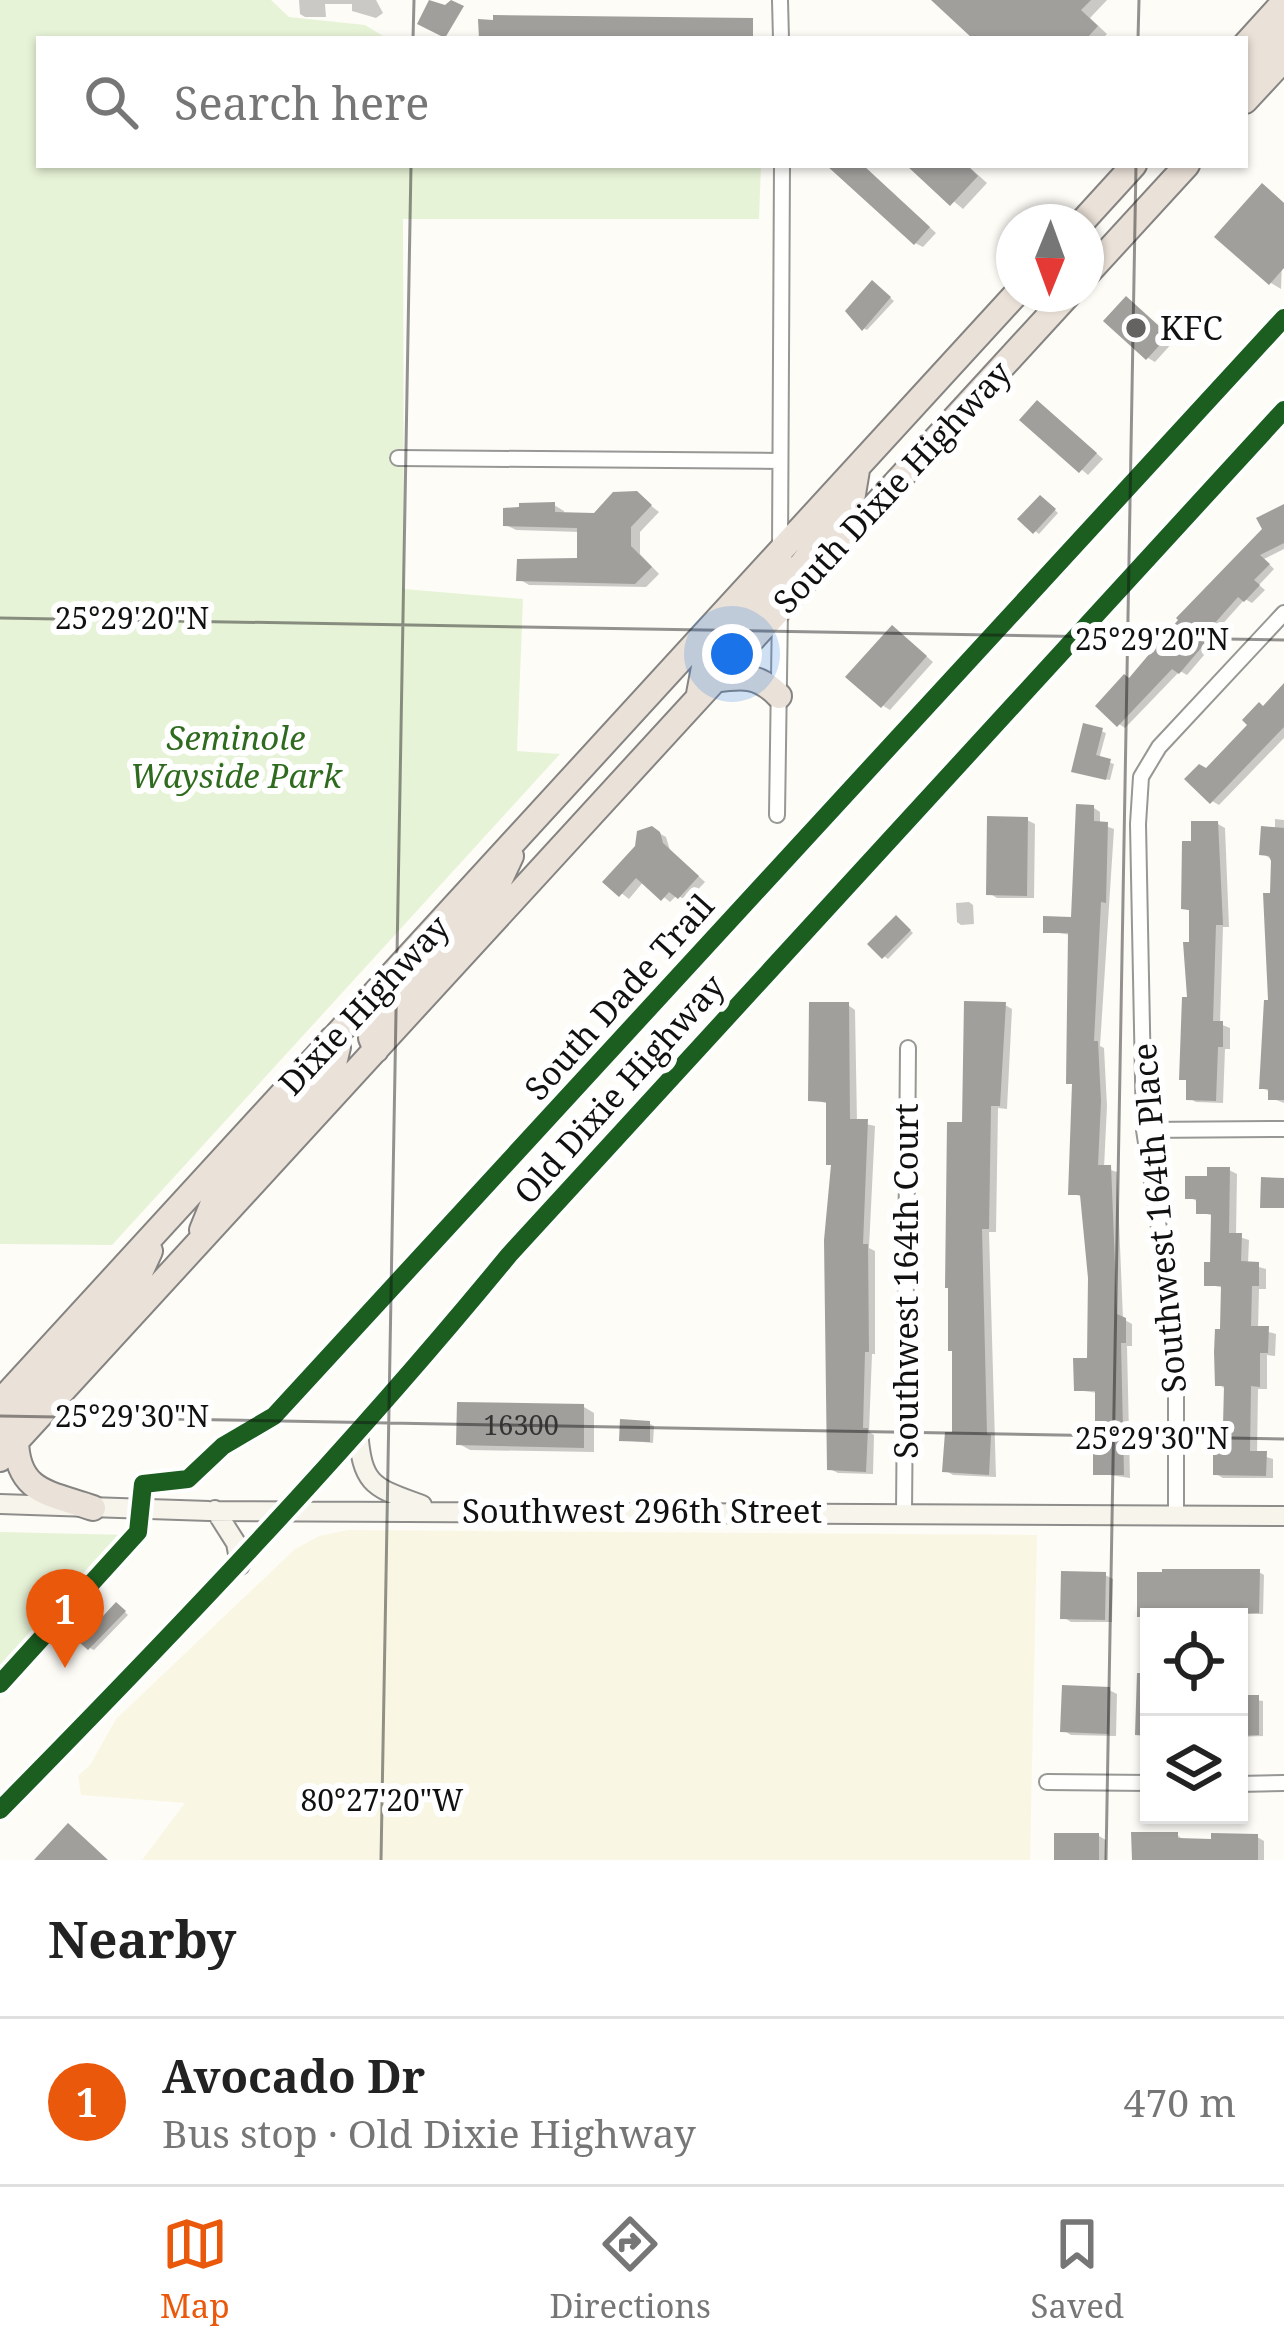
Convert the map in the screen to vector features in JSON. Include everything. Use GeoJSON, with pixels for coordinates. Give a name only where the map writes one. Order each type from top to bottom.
{"type":"FeatureCollection","features":[{"type":"Feature","properties":{"kind":"highway"},"geometry":{"type":"LineString","coordinates":[[1248,41],[1284,2]]}},
{"type":"Feature","properties":{"kind":"highway"},"geometry":{"type":"LineString","coordinates":[[1248,71],[1284,31]]}},
{"type":"Feature","properties":{"kind":"highway"},"geometry":{"type":"LineString","coordinates":[[1248,98],[1284,59]]}},
{"type":"Feature","properties":{"kind":"highway"},"geometry":{"type":"LineString","coordinates":[[1098,204],[1131,168]]}},
{"type":"Feature","properties":{"kind":"highway"},"geometry":{"type":"LineString","coordinates":[[1104,255],[1180,170]]}},
{"type":"Feature","properties":{"kind":"highway"},"geometry":{"type":"LineString","coordinates":[[780,609],[790,579],[852,500],[856,470],[1000,312]]}},
{"type":"Feature","properties":{"kind":"highway","name":"South Dixie Highway"},"geometry":{"type":"LineString","coordinates":[[559,850],[1052,312]]}},
{"type":"Feature","properties":{"kind":"highway","name":"South Dixie Highway"},"geometry":{"type":"LineString","coordinates":[[728,608],[856,470]]}},
{"type":"Feature","properties":{"kind":"highway"},"geometry":{"type":"LineString","coordinates":[[779,696],[760,679],[742,676],[706,688],[705,662],[774,584],[781,550]]}},
{"type":"Feature","properties":{"kind":"highway","name":"Dixie Highway"},"geometry":{"type":"LineString","coordinates":[[0,1402],[728,608]]}},
{"type":"Feature","properties":{"kind":"highway"},"geometry":{"type":"LineString","coordinates":[[376,1050],[373,1026],[496,888],[523,832]]}},
{"type":"Feature","properties":{"kind":"highway","name":"Dixie Highway"},"geometry":{"type":"LineString","coordinates":[[5,1443],[194,1249],[559,850]]}},
{"type":"Feature","properties":{"kind":"highway"},"geometry":{"type":"LineString","coordinates":[[194,1249],[218,1193],[333,1068],[338,1047],[332,1039]]}},
{"type":"Feature","properties":{"kind":"highway"},"geometry":{"type":"LineString","coordinates":[[93,1508],[25,1479],[5,1443],[139,1275],[164,1222]]}},
{"type":"Feature","properties":{"kind":"street"},"geometry":{"type":"LineString","coordinates":[[780,0],[781,36]]}},
{"type":"Feature","properties":{"kind":"street"},"geometry":{"type":"LineString","coordinates":[[781,550],[782,168]]}},
{"type":"Feature","properties":{"kind":"street","name":"Old Dixie Highway"},"geometry":{"type":"LineString","coordinates":[[0,1810],[240,1565],[428,1354],[508,1255],[1284,410]]}},
{"type":"Feature","properties":{"kind":"street"},"geometry":{"type":"LineString","coordinates":[[398,458],[781,461]]}},
{"type":"Feature","properties":{"kind":"street"},"geometry":{"type":"LineString","coordinates":[[777,815],[780,609]]}},
{"type":"Feature","properties":{"kind":"street","name":"Southwest 164th Place"},"geometry":{"type":"LineString","coordinates":[[1176,1515],[1176,1340],[1144,1130],[1141,777],[1160,747],[1284,613]]}},
{"type":"Feature","properties":{"kind":"street","name":"Southwest 164th Court"},"geometry":{"type":"LineString","coordinates":[[904,1513],[908,1048]]}},
{"type":"Feature","properties":{"kind":"street"},"geometry":{"type":"LineString","coordinates":[[1144,1130],[1284,1129]]}},
{"type":"Feature","properties":{"kind":"street"},"geometry":{"type":"LineString","coordinates":[[358,1430],[368,1480],[379,1489],[432,1509]]}},
{"type":"Feature","properties":{"kind":"street","name":"Southwest 296th Street"},"geometry":{"type":"LineString","coordinates":[[0,1504],[287,1511],[1284,1516]]}},
{"type":"Feature","properties":{"kind":"street"},"geometry":{"type":"LineString","coordinates":[[215,1510],[236,1543],[240,1565]]}},
{"type":"Feature","properties":{"kind":"street"},"geometry":{"type":"LineString","coordinates":[[1047,1782],[1140,1783]]}},
{"type":"Feature","properties":{"kind":"street"},"geometry":{"type":"LineString","coordinates":[[1248,1784],[1284,1783]]}},
{"type":"Feature","properties":{"kind":"shaded area"},"geometry":{"type":"Polygon","coordinates":[[[348,1530],[1037,1535],[1030,1860],[142,1860],[185,1803],[81,1795],[78,1776],[90,1765],[116,1719],[295,1549],[319,1536],[348,1530]]]}},
{"type":"Feature","properties":{"kind":"green space","name":"Seminole Wayside Park"},"geometry":{"type":"Polygon","coordinates":[[[0,0],[271,0],[289,17],[365,25],[383,36],[36,36],[36,168],[761,168],[759,219],[403,219],[404,589],[523,599],[517,751],[560,754],[112,1245],[0,1244],[0,0]]]}},
{"type":"Feature","properties":{"kind":"green space"},"geometry":{"type":"Polygon","coordinates":[[[0,1532],[130,1535],[0,1677],[0,1532]]]}},
{"type":"Feature","properties":{"kind":"building"},"geometry":{"type":"Polygon","coordinates":[[[429,0],[445,5],[451,0],[464,6],[446,36],[417,24],[429,0]]]}},
{"type":"Feature","properties":{"kind":"building"},"geometry":{"type":"Polygon","coordinates":[[[931,0],[1091,0],[1081,10],[1098,26],[1089,36],[970,36],[931,0]]]}},
{"type":"Feature","properties":{"kind":"building"},"geometry":{"type":"Polygon","coordinates":[[[493,15],[753,18],[753,36],[479,36],[478,19],[493,20],[493,15]]]}},
{"type":"Feature","properties":{"kind":"building"},"geometry":{"type":"Polygon","coordinates":[[[829,168],[866,168],[930,227],[914,245],[829,168]]]}},
{"type":"Feature","properties":{"kind":"building"},"geometry":{"type":"Polygon","coordinates":[[[909,168],[970,168],[978,176],[950,206],[909,168]]]}},
{"type":"Feature","properties":{"kind":"building"},"geometry":{"type":"Polygon","coordinates":[[[1262,183],[1284,203],[1284,268],[1269,285],[1214,237],[1262,183]]]}},
{"type":"Feature","properties":{"kind":"building"},"geometry":{"type":"Polygon","coordinates":[[[872,280],[891,297],[862,331],[845,311],[872,280]]]}},
{"type":"Feature","properties":{"kind":"building","name":"KFC"},"geometry":{"type":"Polygon","coordinates":[[[1126,296],[1169,335],[1146,360],[1103,321],[1126,296]]]}},
{"type":"Feature","properties":{"kind":"building"},"geometry":{"type":"Polygon","coordinates":[[[1037,400],[1097,453],[1079,473],[1019,420],[1037,400]]]}},
{"type":"Feature","properties":{"kind":"building"},"geometry":{"type":"Polygon","coordinates":[[[637,491],[652,505],[631,527],[631,546],[652,567],[635,584],[516,581],[517,559],[577,558],[577,528],[503,526],[503,508],[555,502],[555,512],[594,513],[613,492],[637,491]]]}},
{"type":"Feature","properties":{"kind":"building"},"geometry":{"type":"Polygon","coordinates":[[[1040,495],[1056,509],[1033,534],[1017,519],[1040,495]]]}},
{"type":"Feature","properties":{"kind":"building"},"geometry":{"type":"Polygon","coordinates":[[[1284,504],[1284,543],[1260,555],[1270,564],[1254,580],[1260,585],[1244,602],[1238,597],[1179,674],[1172,669],[1117,727],[1095,706],[1124,674],[1129,678],[1176,618],[1262,529],[1256,518],[1284,504]]]}},
{"type":"Feature","properties":{"kind":"building"},"geometry":{"type":"Polygon","coordinates":[[[892,625],[927,656],[881,708],[845,677],[892,625]]]}},
{"type":"Feature","properties":{"kind":"building"},"geometry":{"type":"Polygon","coordinates":[[[1284,683],[1284,727],[1210,804],[1184,779],[1199,764],[1206,768],[1247,725],[1242,720],[1284,683]]]}},
{"type":"Feature","properties":{"kind":"building"},"geometry":{"type":"Polygon","coordinates":[[[1083,723],[1103,728],[1096,755],[1111,759],[1106,780],[1071,772],[1083,723]]]}},
{"type":"Feature","properties":{"kind":"building"},"geometry":{"type":"Polygon","coordinates":[[[1076,804],[1094,805],[1094,821],[1108,822],[1094,1041],[1098,1041],[1101,1101],[1098,1165],[1111,1165],[1117,1314],[1126,1318],[1126,1343],[1121,1343],[1124,1475],[1093,1475],[1093,1449],[1078,1448],[1078,1426],[1095,1426],[1095,1391],[1074,1391],[1073,1358],[1087,1358],[1088,1278],[1080,1195],[1068,1195],[1072,1084],[1066,1084],[1068,933],[1043,933],[1043,916],[1071,917],[1076,804]]]}},
{"type":"Feature","properties":{"kind":"building"},"geometry":{"type":"Polygon","coordinates":[[[987,816],[1028,817],[1027,896],[986,895],[987,816]]]}},
{"type":"Feature","properties":{"kind":"building"},"geometry":{"type":"Polygon","coordinates":[[[1191,821],[1218,821],[1223,925],[1216,925],[1213,1021],[1223,1021],[1223,1047],[1218,1047],[1216,1101],[1186,1100],[1186,1080],[1179,1080],[1182,997],[1187,997],[1183,942],[1189,942],[1189,910],[1181,909],[1182,841],[1191,841],[1191,821]]]}},
{"type":"Feature","properties":{"kind":"building"},"geometry":{"type":"Polygon","coordinates":[[[652,826],[663,843],[699,876],[678,899],[669,892],[661,901],[636,878],[619,897],[602,882],[635,846],[637,831],[652,826]]]}},
{"type":"Feature","properties":{"kind":"building"},"geometry":{"type":"Polygon","coordinates":[[[1261,826],[1284,828],[1284,1100],[1268,1100],[1268,1089],[1259,1089],[1264,1000],[1268,1000],[1263,893],[1270,893],[1271,861],[1259,855],[1261,826]]]}},
{"type":"Feature","properties":{"kind":"building"},"geometry":{"type":"Polygon","coordinates":[[[896,915],[911,930],[882,959],[867,944],[896,915]]]}},
{"type":"Feature","properties":{"kind":"building"},"geometry":{"type":"Polygon","coordinates":[[[964,1001],[1006,1002],[1000,1106],[991,1106],[989,1229],[982,1229],[989,1475],[942,1472],[945,1432],[952,1432],[952,1351],[948,1351],[945,1288],[947,1122],[962,1122],[964,1001]]]}},
{"type":"Feature","properties":{"kind":"building"},"geometry":{"type":"Polygon","coordinates":[[[809,1002],[849,1002],[850,1119],[868,1119],[863,1244],[868,1244],[866,1472],[827,1470],[824,1240],[831,1165],[826,1165],[826,1102],[808,1101],[809,1002]]]}},
{"type":"Feature","properties":{"kind":"building"},"geometry":{"type":"Polygon","coordinates":[[[1207,1167],[1230,1167],[1229,1233],[1242,1233],[1241,1261],[1259,1262],[1259,1286],[1252,1286],[1251,1326],[1269,1326],[1268,1353],[1260,1353],[1260,1387],[1251,1386],[1250,1451],[1267,1451],[1266,1476],[1213,1475],[1213,1450],[1219,1450],[1223,1425],[1224,1386],[1215,1386],[1214,1352],[1221,1286],[1204,1286],[1204,1262],[1210,1262],[1211,1214],[1196,1214],[1196,1199],[1185,1199],[1185,1176],[1207,1176],[1207,1167]]]}},
{"type":"Feature","properties":{"kind":"building"},"geometry":{"type":"Polygon","coordinates":[[[1261,1177],[1284,1178],[1284,1208],[1260,1208],[1261,1177]]]}},
{"type":"Feature","properties":{"kind":"building"},"geometry":{"type":"Polygon","coordinates":[[[457,1402],[584,1404],[584,1448],[456,1445],[457,1402]]]}},
{"type":"Feature","properties":{"kind":"building"},"geometry":{"type":"Polygon","coordinates":[[[620,1419],[650,1421],[650,1442],[619,1441],[620,1419]]]}},
{"type":"Feature","properties":{"kind":"building"},"geometry":{"type":"Polygon","coordinates":[[[1260,1569],[1259,1613],[1248,1613],[1248,1608],[1140,1608],[1137,1617],[1137,1572],[1260,1569]]]}},
{"type":"Feature","properties":{"kind":"building"},"geometry":{"type":"Polygon","coordinates":[[[1061,1571],[1106,1572],[1105,1620],[1060,1619],[1061,1571]]]}},
{"type":"Feature","properties":{"kind":"building"},"geometry":{"type":"Polygon","coordinates":[[[116,1602],[126,1611],[88,1650],[79,1642],[116,1602]]]}},
{"type":"Feature","properties":{"kind":"building"},"geometry":{"type":"Polygon","coordinates":[[[1137,1673],[1140,1673],[1140,1735],[1135,1735],[1137,1673]]]}},
{"type":"Feature","properties":{"kind":"building"},"geometry":{"type":"Polygon","coordinates":[[[1062,1685],[1110,1687],[1109,1734],[1060,1732],[1062,1685]]]}},
{"type":"Feature","properties":{"kind":"building"},"geometry":{"type":"Polygon","coordinates":[[[1248,1695],[1259,1695],[1259,1735],[1248,1736],[1248,1695]]]}},
{"type":"Feature","properties":{"kind":"building"},"geometry":{"type":"Polygon","coordinates":[[[68,1823],[108,1860],[34,1860],[68,1823]]]}},
{"type":"Feature","properties":{"kind":"building"},"geometry":{"type":"Polygon","coordinates":[[[1131,1832],[1178,1832],[1178,1838],[1211,1839],[1211,1833],[1258,1834],[1258,1860],[1132,1860],[1131,1832]]]}},
{"type":"Feature","properties":{"kind":"building"},"geometry":{"type":"Polygon","coordinates":[[[1054,1833],[1099,1833],[1099,1860],[1054,1860],[1054,1833]]]}},
{"type":"Feature","properties":{"kind":"cycle path","name":"South Dade Trail"},"geometry":{"type":"LineString","coordinates":[[0,1684],[138,1532],[143,1484],[188,1479],[223,1446],[274,1416],[1284,318]]}},
{"type":"Feature","properties":{"kind":"cycle path"},"geometry":{"type":"LineString","coordinates":[[0,1810],[260,1538],[509,1255],[1284,410]]}},
{"type":"Feature","properties":{"kind":"place","name":"KFC"},"geometry":{"type":"Point","coordinates":[1136,328]}},
{"type":"Feature","properties":{"kind":"place","name":"Avocado Dr"},"geometry":{"type":"Point","coordinates":[65,1668]}}]}
